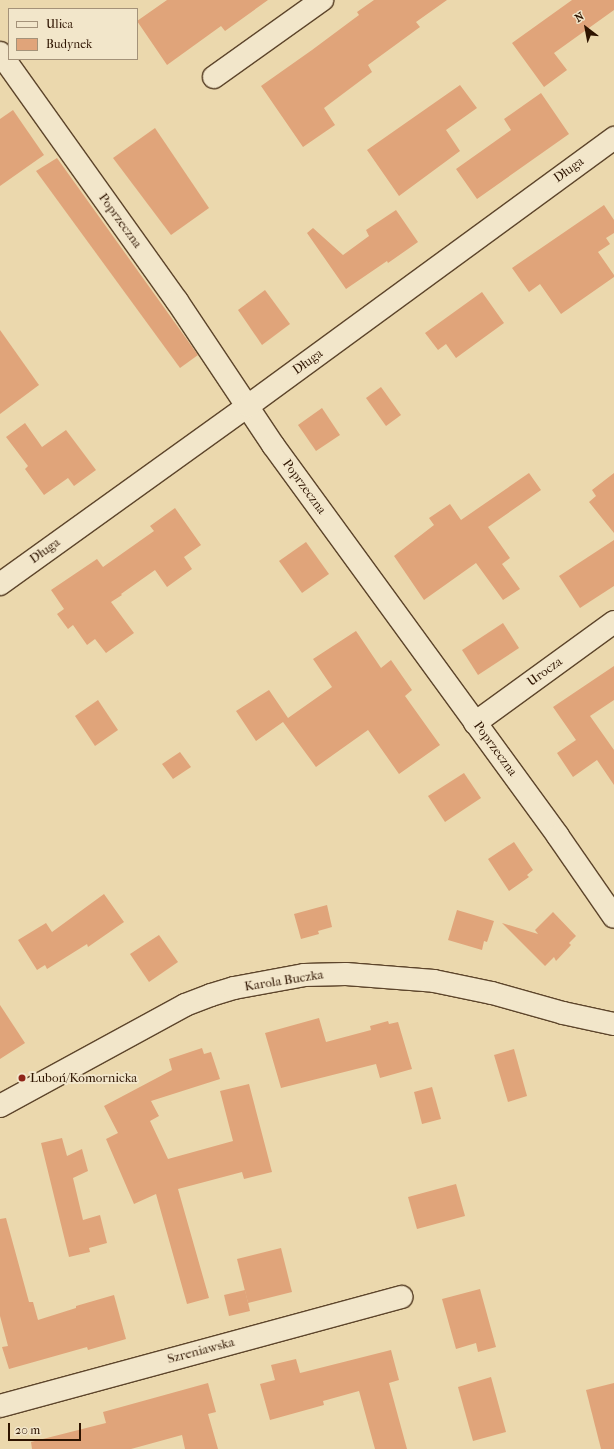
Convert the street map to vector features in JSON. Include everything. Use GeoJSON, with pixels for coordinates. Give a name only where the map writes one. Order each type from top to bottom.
{"type":"FeatureCollection","features":[{"type":"Feature","properties":{"kind":"street"},"geometry":{"type":"LineString","coordinates":[[214,77],[322,0]]}},
{"type":"Feature","properties":{"kind":"street","name":"Poprzeczna"},"geometry":{"type":"LineString","coordinates":[[0,53],[177,301],[273,445],[475,723],[614,918]]}},
{"type":"Feature","properties":{"kind":"street","name":"Długa"},"geometry":{"type":"LineString","coordinates":[[0,584],[248,406],[614,138]]}},
{"type":"Feature","properties":{"kind":"street","name":"Urocza"},"geometry":{"type":"LineString","coordinates":[[475,723],[614,622]]}},
{"type":"Feature","properties":{"kind":"street","name":"Karola Buczka"},"geometry":{"type":"LineString","coordinates":[[0,1106],[185,1005],[234,988],[304,975],[354,974],[434,981],[492,992],[556,1012],[614,1024]]}},
{"type":"Feature","properties":{"kind":"street","name":"Szreniawska"},"geometry":{"type":"LineString","coordinates":[[0,1406],[401,1297]]}},
{"type":"Feature","properties":{"kind":"building"},"geometry":{"type":"Polygon","coordinates":[[[167,0],[268,0],[225,31],[221,26],[167,65],[138,20],[167,0]]]}},
{"type":"Feature","properties":{"kind":"building"},"geometry":{"type":"Polygon","coordinates":[[[374,0],[447,0],[416,22],[420,27],[368,65],[372,72],[324,108],[335,125],[303,147],[261,86],[359,15],[357,12],[374,0]]]}},
{"type":"Feature","properties":{"kind":"building"},"geometry":{"type":"Polygon","coordinates":[[[572,0],[614,0],[614,10],[554,53],[567,70],[544,87],[512,43],[572,0]]]}},
{"type":"Feature","properties":{"kind":"building"},"geometry":{"type":"Polygon","coordinates":[[[460,85],[477,108],[446,130],[460,151],[399,196],[367,150],[460,85]]]}},
{"type":"Feature","properties":{"kind":"building"},"geometry":{"type":"Polygon","coordinates":[[[541,93],[569,134],[477,199],[456,169],[511,130],[504,119],[541,93]]]}},
{"type":"Feature","properties":{"kind":"building"},"geometry":{"type":"Polygon","coordinates":[[[13,110],[44,155],[0,186],[0,119],[13,110]]]}},
{"type":"Feature","properties":{"kind":"building"},"geometry":{"type":"Polygon","coordinates":[[[155,128],[209,208],[171,235],[113,158],[155,128]]]}},
{"type":"Feature","properties":{"kind":"building"},"geometry":{"type":"Polygon","coordinates":[[[57,158],[198,355],[180,368],[36,171],[57,158]]]}},
{"type":"Feature","properties":{"kind":"building"},"geometry":{"type":"Polygon","coordinates":[[[604,205],[614,220],[614,233],[606,238],[610,244],[598,252],[614,277],[561,314],[540,284],[529,292],[512,268],[604,205]]]}},
{"type":"Feature","properties":{"kind":"building"},"geometry":{"type":"Polygon","coordinates":[[[396,210],[418,242],[346,289],[307,233],[313,228],[343,255],[369,236],[366,230],[396,210]]]}},
{"type":"Feature","properties":{"kind":"building"},"geometry":{"type":"Polygon","coordinates":[[[265,290],[290,324],[262,345],[238,310],[265,290]]]}},
{"type":"Feature","properties":{"kind":"building"},"geometry":{"type":"Polygon","coordinates":[[[482,292],[504,323],[456,358],[446,344],[438,350],[425,333],[482,292]]]}},
{"type":"Feature","properties":{"kind":"building"},"geometry":{"type":"Polygon","coordinates":[[[0,330],[39,385],[0,414],[0,330]]]}},
{"type":"Feature","properties":{"kind":"building"},"geometry":{"type":"Polygon","coordinates":[[[381,387],[401,415],[386,426],[366,398],[381,387]]]}},
{"type":"Feature","properties":{"kind":"building"},"geometry":{"type":"Polygon","coordinates":[[[322,408],[340,435],[316,451],[298,425],[322,408]]]}},
{"type":"Feature","properties":{"kind":"building"},"geometry":{"type":"Polygon","coordinates":[[[25,423],[42,447],[66,430],[96,470],[74,486],[68,478],[44,495],[25,469],[28,466],[6,437],[25,423]]]}},
{"type":"Feature","properties":{"kind":"building"},"geometry":{"type":"Polygon","coordinates":[[[529,473],[541,490],[488,527],[510,558],[502,564],[520,589],[503,600],[476,563],[424,600],[394,556],[434,525],[429,518],[450,504],[461,520],[529,473]]]}},
{"type":"Feature","properties":{"kind":"building"},"geometry":{"type":"Polygon","coordinates":[[[614,473],[614,533],[589,502],[596,496],[592,490],[614,473]]]}},
{"type":"Feature","properties":{"kind":"building"},"geometry":{"type":"Polygon","coordinates":[[[175,508],[201,545],[184,557],[192,569],[167,587],[155,570],[121,594],[122,595],[111,602],[134,633],[106,653],[95,639],[87,645],[73,625],[68,629],[57,614],[64,609],[51,590],[97,559],[103,567],[154,531],[150,526],[175,508]]]}},
{"type":"Feature","properties":{"kind":"building"},"geometry":{"type":"Polygon","coordinates":[[[614,540],[614,586],[580,608],[559,576],[614,540]]]}},
{"type":"Feature","properties":{"kind":"building"},"geometry":{"type":"Polygon","coordinates":[[[306,542],[329,574],[302,593],[279,561],[306,542]]]}},
{"type":"Feature","properties":{"kind":"building"},"geometry":{"type":"Polygon","coordinates":[[[503,623],[519,648],[478,675],[462,650],[503,623]]]}},
{"type":"Feature","properties":{"kind":"building"},"geometry":{"type":"Polygon","coordinates":[[[356,631],[381,668],[391,660],[412,690],[405,696],[440,745],[399,774],[368,730],[316,767],[283,722],[256,741],[236,711],[269,690],[288,718],[332,687],[313,659],[356,631]]]}},
{"type":"Feature","properties":{"kind":"building"},"geometry":{"type":"Polygon","coordinates":[[[614,666],[614,700],[590,716],[614,750],[614,785],[597,760],[573,777],[557,753],[576,740],[553,707],[614,666]]]}},
{"type":"Feature","properties":{"kind":"building"},"geometry":{"type":"Polygon","coordinates":[[[98,700],[118,730],[95,746],[75,716],[98,700]]]}},
{"type":"Feature","properties":{"kind":"building"},"geometry":{"type":"Polygon","coordinates":[[[180,752],[191,767],[173,779],[162,764],[180,752]]]}},
{"type":"Feature","properties":{"kind":"building"},"geometry":{"type":"Polygon","coordinates":[[[464,773],[481,798],[445,822],[428,796],[464,773]]]}},
{"type":"Feature","properties":{"kind":"building"},"geometry":{"type":"Polygon","coordinates":[[[514,842],[533,870],[527,875],[529,877],[509,891],[488,859],[514,842]]]}},
{"type":"Feature","properties":{"kind":"building"},"geometry":{"type":"Polygon","coordinates":[[[104,894],[124,922],[88,947],[87,944],[47,969],[45,965],[37,970],[18,940],[46,923],[52,932],[104,894]]]}},
{"type":"Feature","properties":{"kind":"building"},"geometry":{"type":"Polygon","coordinates":[[[327,905],[332,927],[318,931],[319,934],[301,939],[294,914],[327,905]]]}},
{"type":"Feature","properties":{"kind":"building"},"geometry":{"type":"Polygon","coordinates":[[[457,910],[494,921],[487,942],[484,941],[482,950],[448,940],[457,910]]]}},
{"type":"Feature","properties":{"kind":"building"},"geometry":{"type":"Polygon","coordinates":[[[553,912],[576,936],[569,943],[571,945],[556,961],[554,957],[545,966],[502,923],[538,934],[535,930],[553,912]]]}},
{"type":"Feature","properties":{"kind":"building"},"geometry":{"type":"Polygon","coordinates":[[[159,935],[178,962],[149,982],[130,954],[159,935]]]}},
{"type":"Feature","properties":{"kind":"building"},"geometry":{"type":"Polygon","coordinates":[[[0,1005],[25,1043],[0,1059],[0,1005]]]}},
{"type":"Feature","properties":{"kind":"building"},"geometry":{"type":"Polygon","coordinates":[[[319,1018],[326,1042],[371,1030],[370,1026],[388,1021],[389,1024],[398,1022],[412,1069],[380,1078],[376,1064],[281,1088],[265,1033],[319,1018]]]}},
{"type":"Feature","properties":{"kind":"building"},"geometry":{"type":"Polygon","coordinates":[[[202,1048],[204,1054],[211,1052],[220,1079],[151,1101],[159,1116],[150,1121],[168,1159],[233,1141],[220,1091],[249,1084],[272,1172],[244,1179],[242,1172],[178,1189],[209,1298],[187,1304],[156,1194],[134,1204],[106,1139],[118,1133],[104,1106],[172,1070],[169,1059],[202,1048]]]}},
{"type":"Feature","properties":{"kind":"building"},"geometry":{"type":"Polygon","coordinates":[[[514,1049],[527,1096],[508,1102],[494,1055],[514,1049]]]}},
{"type":"Feature","properties":{"kind":"building"},"geometry":{"type":"Polygon","coordinates":[[[432,1087],[441,1119],[422,1124],[414,1092],[432,1087]]]}},
{"type":"Feature","properties":{"kind":"building"},"geometry":{"type":"Polygon","coordinates":[[[62,1138],[67,1156],[82,1149],[88,1171],[73,1178],[83,1220],[100,1215],[107,1243],[89,1248],[90,1252],[69,1257],[41,1143],[62,1138]]]}},
{"type":"Feature","properties":{"kind":"building"},"geometry":{"type":"Polygon","coordinates":[[[456,1184],[465,1216],[417,1229],[408,1197],[456,1184]]]}},
{"type":"Feature","properties":{"kind":"building"},"geometry":{"type":"Polygon","coordinates":[[[6,1218],[29,1302],[33,1302],[38,1320],[76,1308],[76,1306],[114,1295],[126,1339],[88,1350],[87,1347],[9,1369],[2,1347],[8,1346],[0,1316],[0,1219],[6,1218]]]}},
{"type":"Feature","properties":{"kind":"building"},"geometry":{"type":"Polygon","coordinates":[[[281,1248],[292,1292],[248,1303],[237,1259],[281,1248]]]}},
{"type":"Feature","properties":{"kind":"building"},"geometry":{"type":"Polygon","coordinates":[[[480,1289],[496,1347],[478,1352],[476,1343],[456,1349],[442,1299],[480,1289]]]}},
{"type":"Feature","properties":{"kind":"building"},"geometry":{"type":"Polygon","coordinates":[[[245,1290],[250,1311],[229,1316],[224,1295],[245,1290]]]}},
{"type":"Feature","properties":{"kind":"building"},"geometry":{"type":"Polygon","coordinates":[[[391,1350],[399,1380],[389,1383],[407,1449],[375,1449],[359,1391],[323,1401],[324,1405],[270,1420],[260,1384],[275,1380],[271,1365],[296,1359],[300,1373],[391,1350]]]}},
{"type":"Feature","properties":{"kind":"building"},"geometry":{"type":"Polygon","coordinates":[[[491,1377],[506,1432],[473,1441],[458,1387],[491,1377]]]}},
{"type":"Feature","properties":{"kind":"building"},"geometry":{"type":"Polygon","coordinates":[[[208,1383],[216,1412],[208,1414],[218,1449],[185,1449],[182,1435],[131,1449],[32,1449],[31,1442],[106,1423],[103,1412],[208,1383]]]}},
{"type":"Feature","properties":{"kind":"building"},"geometry":{"type":"Polygon","coordinates":[[[614,1383],[614,1449],[601,1449],[586,1390],[614,1383]]]}},
{"type":"Feature","properties":{"kind":"place","name":"Luboń/Komornicka"},"geometry":{"type":"Point","coordinates":[22,1078]}}]}
